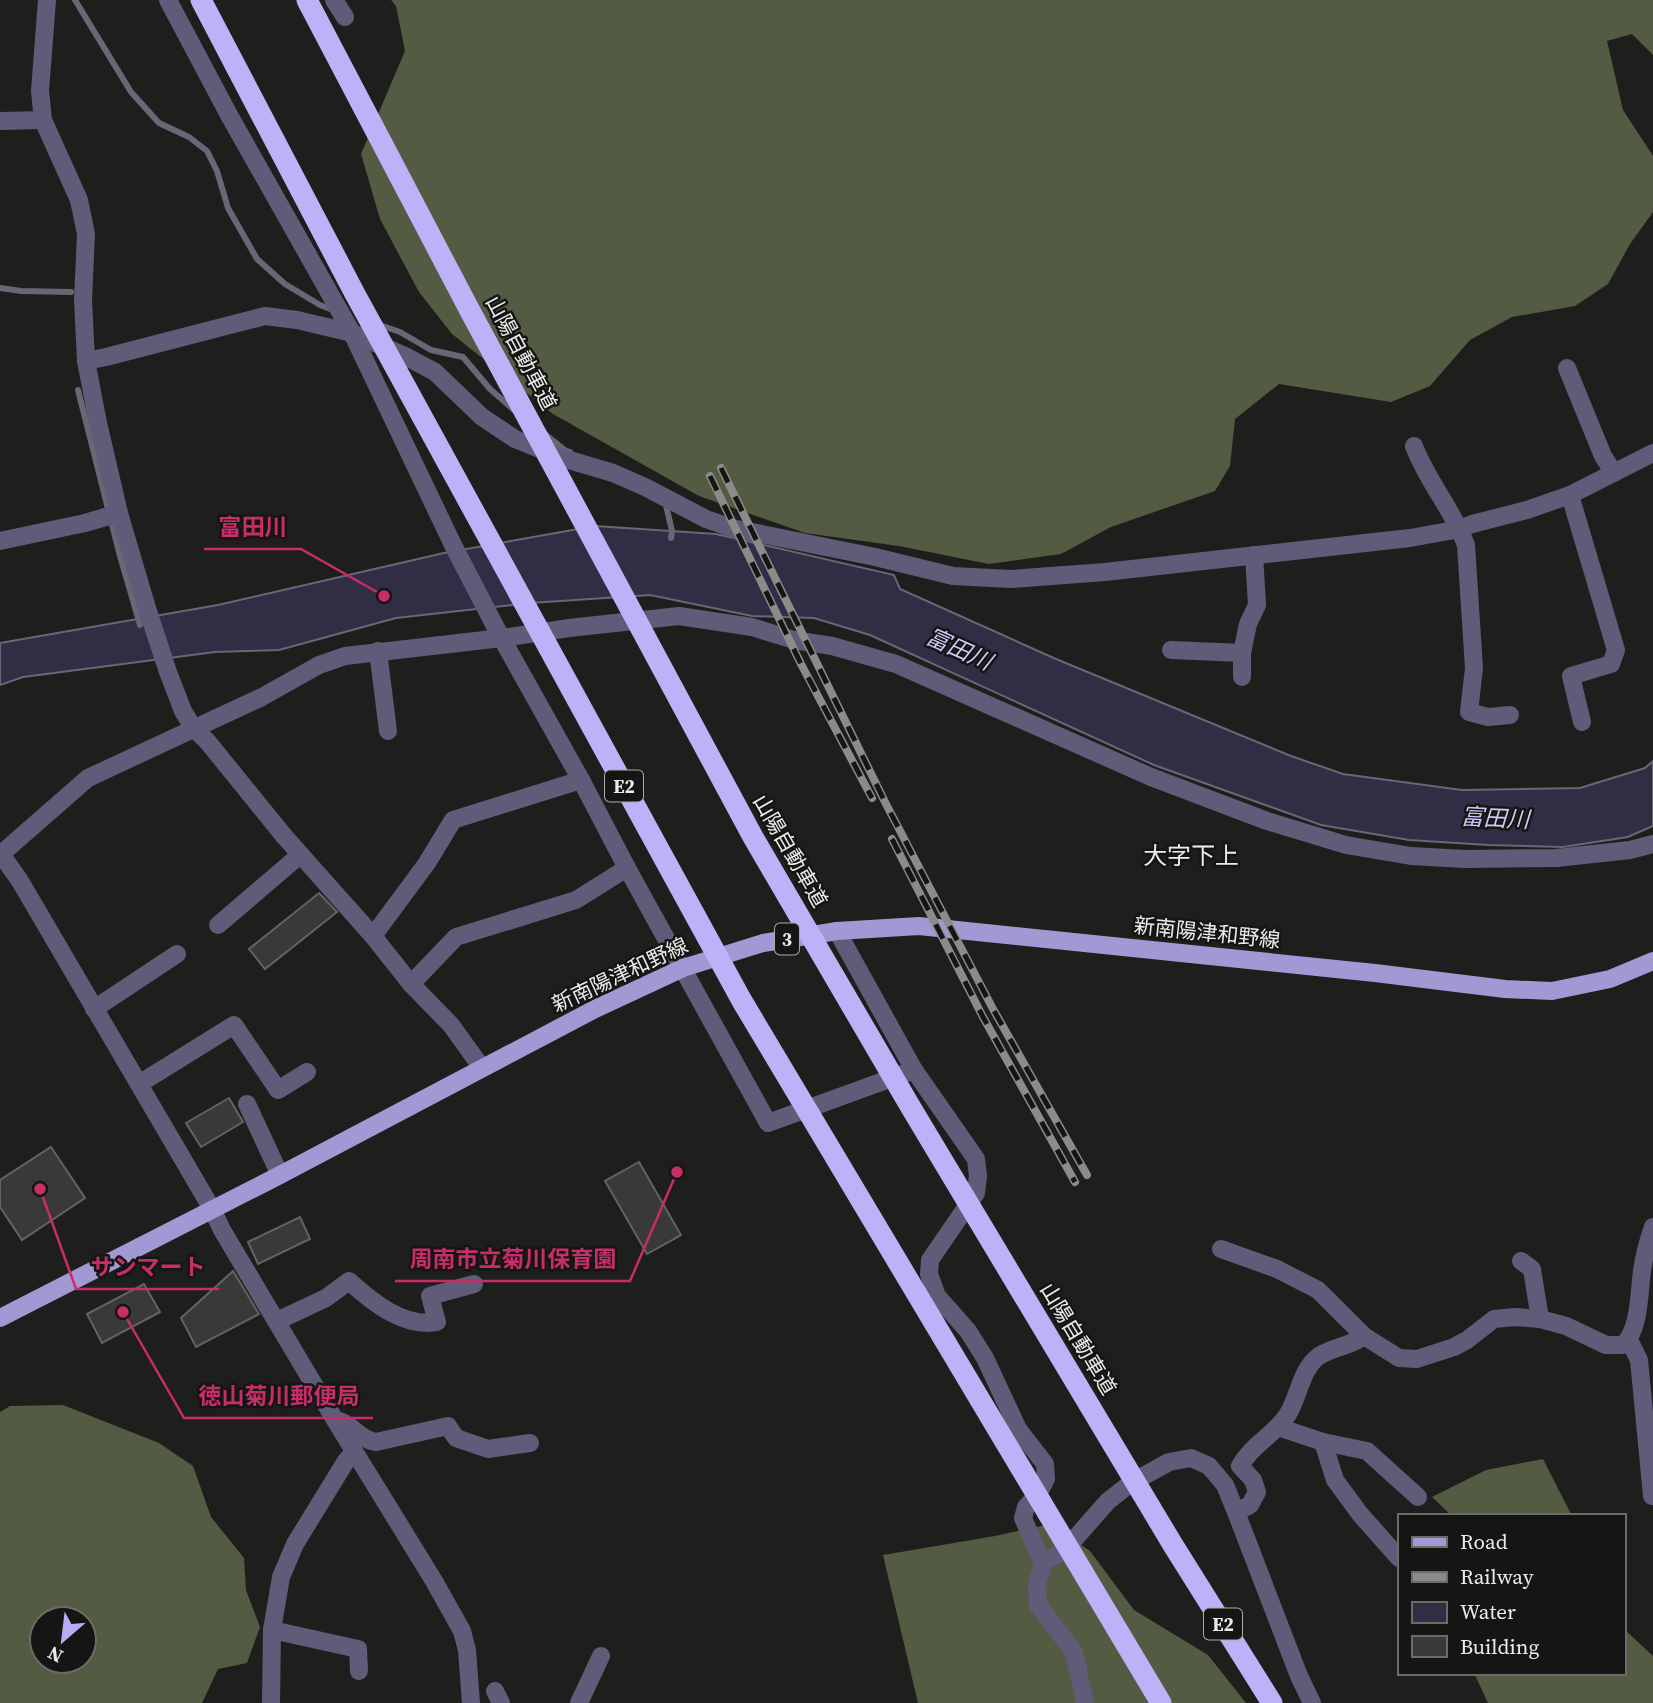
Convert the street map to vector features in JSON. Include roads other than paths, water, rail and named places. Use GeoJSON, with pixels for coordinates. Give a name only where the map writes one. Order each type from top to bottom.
{"type":"FeatureCollection","features":[{"type":"Feature","properties":{"kind":"highway","name":"E2"},"geometry":{"type":"LineString","coordinates":[[201,0],[355,293],[742,1001],[1161,1703]]}},
{"type":"Feature","properties":{"kind":"highway","name":"山陽自動車道"},"geometry":{"type":"LineString","coordinates":[[307,0],[469,309],[753,837],[910,1106],[1173,1545],[1272,1703]]}},
{"type":"Feature","properties":{"kind":"main road","name":"新南陽津和野線"},"geometry":{"type":"LineString","coordinates":[[0,1318],[280,1175],[595,1009],[683,968],[764,943],[837,931],[919,926],[1376,973],[1505,989],[1552,991],[1610,979],[1653,961]]}},
{"type":"Feature","properties":{"kind":"street"},"geometry":{"type":"LineString","coordinates":[[47,0],[40,91],[43,120],[79,200],[86,234],[83,300],[86,361],[120,513],[147,608],[183,711],[194,729],[207,741],[300,855],[373,936],[411,984],[452,1026],[482,1068]]}},
{"type":"Feature","properties":{"kind":"street"},"geometry":{"type":"LineString","coordinates":[[168,0],[352,334],[453,545],[499,633],[768,1123],[914,1070]]}},
{"type":"Feature","properties":{"kind":"street"},"geometry":{"type":"LineString","coordinates":[[334,0],[345,17]]}},
{"type":"Feature","properties":{"kind":"street"},"geometry":{"type":"LineString","coordinates":[[0,121],[43,120]]}},
{"type":"Feature","properties":{"kind":"street"},"geometry":{"type":"LineString","coordinates":[[86,361],[265,316],[298,320],[352,334],[405,356],[435,372],[482,417],[515,439],[559,457],[613,473],[706,519],[953,576],[1011,579],[1105,572],[1410,538],[1460,529],[1570,495],[1653,453]]}},
{"type":"Feature","properties":{"kind":"street"},"geometry":{"type":"LineString","coordinates":[[1567,368],[1603,456],[1614,473]]}},
{"type":"Feature","properties":{"kind":"street"},"geometry":{"type":"LineString","coordinates":[[1414,446],[1420,464],[1460,529],[1466,545],[1474,668],[1469,712],[1488,717],[1510,715]]}},
{"type":"Feature","properties":{"kind":"street"},"geometry":{"type":"LineString","coordinates":[[1570,495],[1616,650],[1611,664],[1571,676],[1582,722]]}},
{"type":"Feature","properties":{"kind":"street"},"geometry":{"type":"LineString","coordinates":[[0,541],[120,513]]}},
{"type":"Feature","properties":{"kind":"street"},"geometry":{"type":"LineString","coordinates":[[1242,677],[1242,653],[1248,624],[1257,606],[1254,555]]}},
{"type":"Feature","properties":{"kind":"street"},"geometry":{"type":"LineString","coordinates":[[471,1703],[467,1650],[461,1630],[434,1581],[335,1420],[20,881],[1,854],[88,778],[262,697],[319,665],[345,656],[499,633],[679,616],[752,627],[794,640],[832,646],[896,664],[1151,777],[1267,821],[1346,845],[1410,856],[1465,859],[1556,858],[1630,850],[1653,844]]}},
{"type":"Feature","properties":{"kind":"street"},"geometry":{"type":"LineString","coordinates":[[1171,650],[1242,653]]}},
{"type":"Feature","properties":{"kind":"street"},"geometry":{"type":"LineString","coordinates":[[378,651],[388,731]]}},
{"type":"Feature","properties":{"kind":"street"},"geometry":{"type":"LineString","coordinates":[[373,936],[427,863],[453,820],[581,780]]}},
{"type":"Feature","properties":{"kind":"street"},"geometry":{"type":"LineString","coordinates":[[218,925],[300,855]]}},
{"type":"Feature","properties":{"kind":"street"},"geometry":{"type":"LineString","coordinates":[[411,984],[456,937],[576,900],[627,868]]}},
{"type":"Feature","properties":{"kind":"street"},"geometry":{"type":"LineString","coordinates":[[837,931],[914,1070],[975,1159],[978,1176],[976,1193],[930,1260],[929,1273],[937,1296],[968,1331],[985,1358],[1018,1429],[1045,1464],[1046,1479],[1038,1494],[1026,1507],[1023,1518],[1044,1561]]}},
{"type":"Feature","properties":{"kind":"street"},"geometry":{"type":"LineString","coordinates":[[94,1009],[177,954]]}},
{"type":"Feature","properties":{"kind":"street"},"geometry":{"type":"LineString","coordinates":[[139,1084],[234,1026],[278,1090],[307,1072]]}},
{"type":"Feature","properties":{"kind":"street"},"geometry":{"type":"LineString","coordinates":[[247,1104],[280,1175]]}},
{"type":"Feature","properties":{"kind":"street"},"geometry":{"type":"LineString","coordinates":[[1221,1249],[1277,1269],[1318,1290],[1364,1336],[1399,1358],[1417,1359],[1454,1347],[1493,1319],[1515,1317],[1540,1319],[1566,1326],[1606,1345],[1623,1345],[1629,1340],[1636,1319],[1643,1267],[1653,1227]]}},
{"type":"Feature","properties":{"kind":"street"},"geometry":{"type":"LineString","coordinates":[[1521,1261],[1532,1269],[1540,1319]]}},
{"type":"Feature","properties":{"kind":"street"},"geometry":{"type":"LineString","coordinates":[[277,1321],[326,1298],[349,1281],[395,1315],[424,1324],[437,1322],[430,1296],[474,1284]]}},
{"type":"Feature","properties":{"kind":"street"},"geometry":{"type":"LineString","coordinates":[[1236,1512],[1250,1505],[1257,1492],[1253,1480],[1240,1466],[1244,1458],[1289,1413],[1308,1369],[1318,1357],[1364,1336]]}},
{"type":"Feature","properties":{"kind":"street"},"geometry":{"type":"LineString","coordinates":[[1629,1340],[1639,1360],[1653,1496]]}},
{"type":"Feature","properties":{"kind":"street"},"geometry":{"type":"LineString","coordinates":[[335,1420],[344,1422],[367,1441],[376,1442],[448,1426],[456,1438],[488,1449],[530,1443]]}},
{"type":"Feature","properties":{"kind":"street"},"geometry":{"type":"LineString","coordinates":[[1278,1426],[1323,1442],[1367,1451],[1418,1497]]}},
{"type":"Feature","properties":{"kind":"street"},"geometry":{"type":"LineString","coordinates":[[1323,1442],[1335,1480],[1360,1514],[1398,1557]]}},
{"type":"Feature","properties":{"kind":"street"},"geometry":{"type":"LineString","coordinates":[[271,1703],[272,1630],[281,1577],[295,1544],[346,1461],[355,1452]]}},
{"type":"Feature","properties":{"kind":"street"},"geometry":{"type":"LineString","coordinates":[[1085,1703],[1074,1652],[1038,1605],[1037,1584],[1044,1561],[1063,1552],[1108,1501],[1131,1483],[1169,1462],[1191,1458],[1209,1466],[1225,1485],[1312,1703]]}},
{"type":"Feature","properties":{"kind":"street"},"geometry":{"type":"LineString","coordinates":[[272,1630],[358,1649],[359,1671]]}},
{"type":"Feature","properties":{"kind":"street"},"geometry":{"type":"LineString","coordinates":[[579,1703],[601,1656]]}},
{"type":"Feature","properties":{"kind":"water"},"geometry":{"type":"Polygon","coordinates":[[[595,526],[716,534],[894,575],[900,589],[1056,659],[1291,756],[1343,774],[1462,790],[1580,788],[1645,768],[1653,761],[1653,826],[1628,837],[1563,847],[1409,840],[1321,825],[1154,765],[870,635],[814,618],[752,616],[650,595],[530,603],[396,618],[279,650],[215,652],[23,677],[0,685],[0,643],[218,605],[444,553],[595,526]]]}},
{"type":"Feature","properties":{"kind":"waterway"},"geometry":{"type":"LineString","coordinates":[[75,0],[131,92],[159,123],[189,137],[207,151],[217,171],[228,208],[257,259],[285,284],[333,310]]}},
{"type":"Feature","properties":{"kind":"waterway"},"geometry":{"type":"LineString","coordinates":[[0,288],[71,292]]}},
{"type":"Feature","properties":{"kind":"waterway"},"geometry":{"type":"LineString","coordinates":[[380,325],[400,332],[431,350],[463,357],[490,389],[514,410]]}},
{"type":"Feature","properties":{"kind":"waterway"},"geometry":{"type":"LineString","coordinates":[[78,390],[140,625]]}},
{"type":"Feature","properties":{"kind":"waterway"},"geometry":{"type":"LineString","coordinates":[[545,434],[570,452]]}},
{"type":"Feature","properties":{"kind":"waterway"},"geometry":{"type":"LineString","coordinates":[[665,501],[672,531],[671,538]]}},
{"type":"Feature","properties":{"kind":"railway"},"geometry":{"type":"LineString","coordinates":[[721,468],[886,804],[993,1009],[1087,1175]]}},
{"type":"Feature","properties":{"kind":"railway"},"geometry":{"type":"LineString","coordinates":[[710,476],[801,664],[872,798]]}},
{"type":"Feature","properties":{"kind":"railway"},"geometry":{"type":"LineString","coordinates":[[892,839],[983,1017],[1075,1182]]}},
{"type":"Feature","properties":{"kind":"place","name":"富田川"},"geometry":{"type":"Point","coordinates":[384,596]}},
{"type":"Feature","properties":{"kind":"place","name":"周南市立菊川保育園"},"geometry":{"type":"Point","coordinates":[677,1172]}},
{"type":"Feature","properties":{"kind":"place","name":"サンマート"},"geometry":{"type":"Point","coordinates":[40,1189]}},
{"type":"Feature","properties":{"kind":"place","name":"徳山菊川郵便局"},"geometry":{"type":"Point","coordinates":[123,1312]}},
{"type":"Feature","properties":{"kind":"district","name":"大字下上"},"geometry":{"type":"Point","coordinates":[1191,856]}}]}
